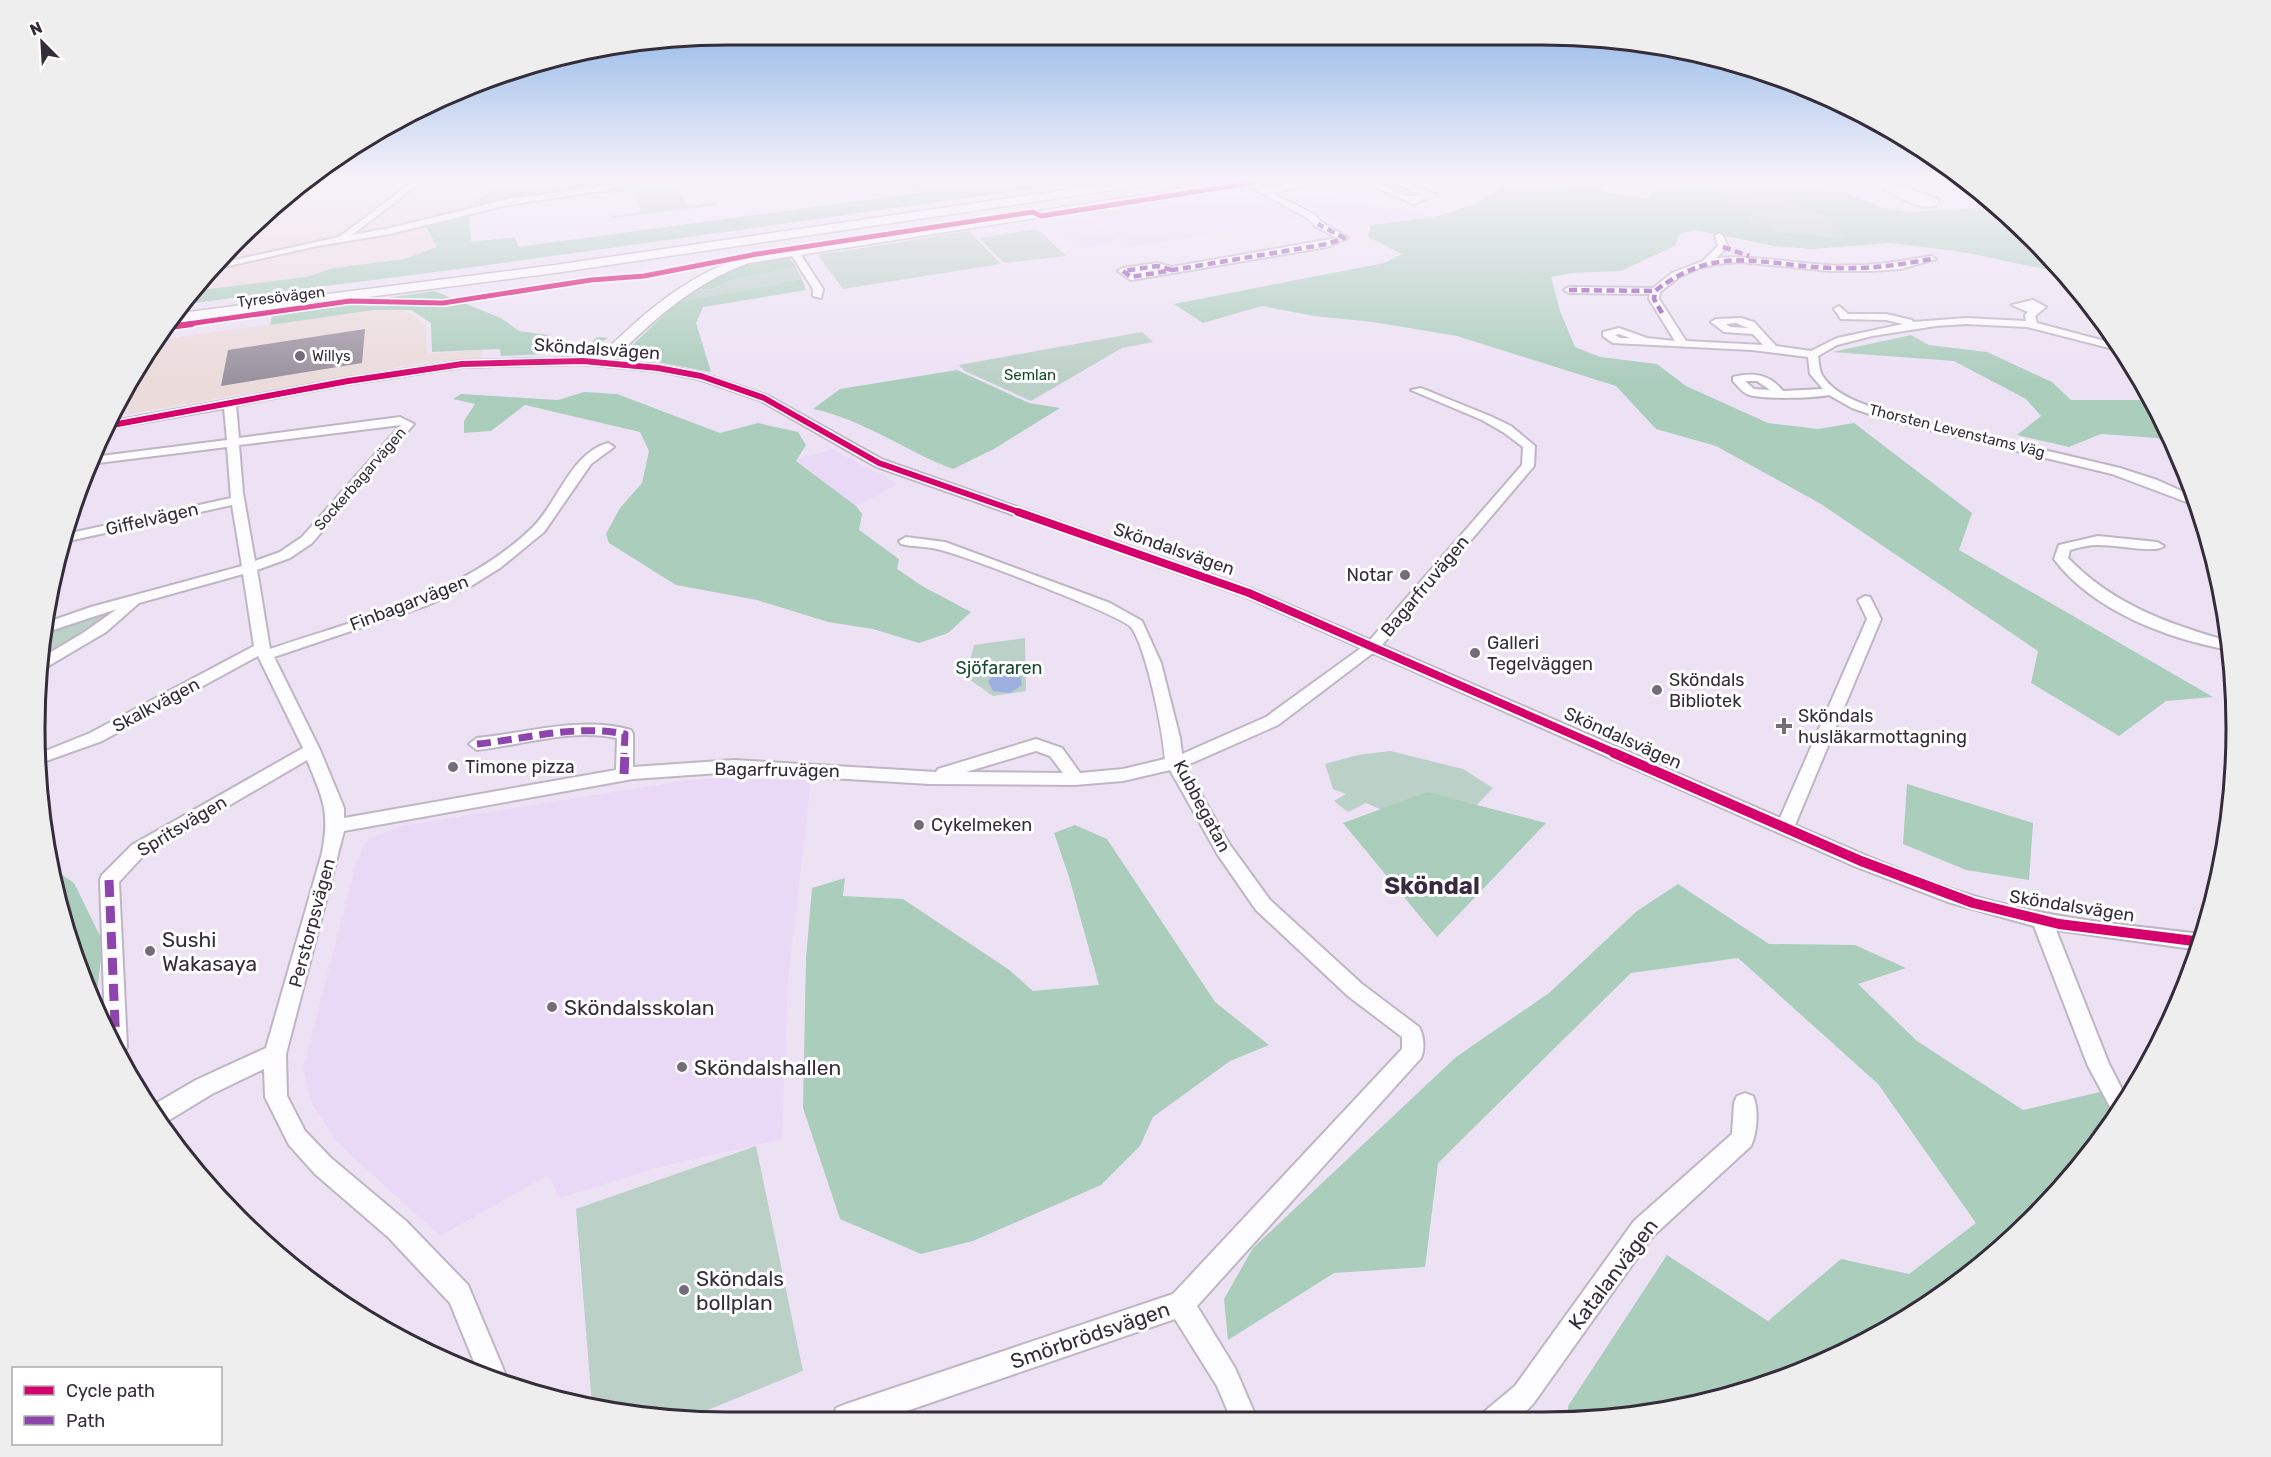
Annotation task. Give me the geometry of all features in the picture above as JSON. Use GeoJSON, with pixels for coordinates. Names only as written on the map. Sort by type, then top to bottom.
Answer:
{"type":"FeatureCollection","features":[{"type":"Feature","properties":{"kind":"main road","name":"Tyresövägen"},"geometry":{"type":"LineString","coordinates":[[189,308],[661,246]]}},
{"type":"Feature","properties":{"kind":"main road","name":"Tyresövägen"},"geometry":{"type":"LineString","coordinates":[[182,317],[566,268],[713,246]]}},
{"type":"Feature","properties":{"kind":"street"},"geometry":{"type":"LineString","coordinates":[[227,265],[306,246]]}},
{"type":"Feature","properties":{"kind":"street"},"geometry":{"type":"LineString","coordinates":[[602,362],[674,295],[702,276],[747,260],[827,246]]}},
{"type":"Feature","properties":{"kind":"street"},"geometry":{"type":"LineString","coordinates":[[1172,270],[1301,246]]}},
{"type":"Feature","properties":{"kind":"street"},"geometry":{"type":"LineString","coordinates":[[1708,261],[1724,247],[1756,259]]}},
{"type":"Feature","properties":{"kind":"street"},"geometry":{"type":"LineString","coordinates":[[794,251],[818,289],[818,296]]}},
{"type":"Feature","properties":{"kind":"street"},"geometry":{"type":"LineString","coordinates":[[1569,290],[1654,291],[1684,270],[1708,261],[1756,259],[1811,267],[1873,268],[1931,259]]}},
{"type":"Feature","properties":{"kind":"street"},"geometry":{"type":"LineString","coordinates":[[1654,291],[1654,299],[1682,344]]}},
{"type":"Feature","properties":{"kind":"street"},"geometry":{"type":"LineString","coordinates":[[1839,309],[1845,316],[1886,317],[1915,324]]}},
{"type":"Feature","properties":{"kind":"street"},"geometry":{"type":"LineString","coordinates":[[2032,324],[2030,315],[2035,311]]}},
{"type":"Feature","properties":{"kind":"street"},"geometry":{"type":"LineString","coordinates":[[1647,342],[1771,347],[1813,355],[1828,345],[1915,324],[1974,319],[2032,324],[2108,345]]}},
{"type":"Feature","properties":{"kind":"street"},"geometry":{"type":"LineString","coordinates":[[1755,331],[1771,347]]}},
{"type":"Feature","properties":{"kind":"street","name":"Thorsten Levenstams Väg"},"geometry":{"type":"LineString","coordinates":[[1813,355],[1812,370],[1817,379],[1830,391],[1873,412],[2116,471],[2153,483],[2186,498]]}},
{"type":"Feature","properties":{"kind":"street","name":"Sköndalsvägen"},"geometry":{"type":"LineString","coordinates":[[116,424],[421,368],[524,361],[602,362],[658,368],[711,379],[740,388],[784,408],[879,463],[1249,592],[1785,828],[1931,889],[1981,906],[2042,921],[2192,941]]}},
{"type":"Feature","properties":{"kind":"street","name":"Bagarfruvägen"},"geometry":{"type":"LineString","coordinates":[[336,826],[624,774],[734,766],[929,778],[1075,779],[1123,775],[1174,762],[1272,721],[1305,699],[1373,646],[1528,466],[1529,446],[1507,429],[1417,390]]}},
{"type":"Feature","properties":{"kind":"street"},"geometry":{"type":"LineString","coordinates":[[1780,394],[1818,394],[1830,391]]}},
{"type":"Feature","properties":{"kind":"street","name":"Perstorpsvägen"},"geometry":{"type":"LineString","coordinates":[[230,404],[231,442],[264,651],[312,750],[335,808],[336,826],[275,1054],[276,1097],[297,1138],[323,1166],[397,1229],[459,1294],[491,1369]]}},
{"type":"Feature","properties":{"kind":"street","name":"Sockerbagarvägen"},"geometry":{"type":"LineString","coordinates":[[231,442],[400,421],[408,424],[307,540],[285,555],[250,568]]}},
{"type":"Feature","properties":{"kind":"street"},"geometry":{"type":"LineString","coordinates":[[100,460],[231,442]]}},
{"type":"Feature","properties":{"kind":"street","name":"Finbagarvägen"},"geometry":{"type":"LineString","coordinates":[[264,651],[423,602],[485,571],[539,530],[587,461],[608,447]]}},
{"type":"Feature","properties":{"kind":"street","name":"Giffelvägen"},"geometry":{"type":"LineString","coordinates":[[73,536],[239,500]]}},
{"type":"Feature","properties":{"kind":"street","name":"Kubbegatan"},"geometry":{"type":"LineString","coordinates":[[906,541],[940,545],[1105,606],[1137,624],[1153,663],[1172,738],[1174,762],[1224,850],[1263,905],[1355,990],[1412,1033],[1413,1052]]}},
{"type":"Feature","properties":{"kind":"street"},"geometry":{"type":"LineString","coordinates":[[2157,546],[2110,541],[2075,543],[2064,548],[2061,559],[2077,578],[2099,596],[2129,612],[2164,627],[2221,644]]}},
{"type":"Feature","properties":{"kind":"street"},"geometry":{"type":"LineString","coordinates":[[53,626],[96,610],[250,568]]}},
{"type":"Feature","properties":{"kind":"street"},"geometry":{"type":"LineString","coordinates":[[1785,828],[1874,619],[1865,600]]}},
{"type":"Feature","properties":{"kind":"street"},"geometry":{"type":"LineString","coordinates":[[49,660],[87,638],[134,601]]}},
{"type":"Feature","properties":{"kind":"street","name":"Skalkvägen"},"geometry":{"type":"LineString","coordinates":[[46,755],[96,737],[264,651]]}},
{"type":"Feature","properties":{"kind":"street"},"geometry":{"type":"LineString","coordinates":[[477,744],[616,730],[625,734],[624,774]]}},
{"type":"Feature","properties":{"kind":"street","name":"Bagarfruvägen"},"geometry":{"type":"LineString","coordinates":[[929,778],[1036,745],[1050,746],[1063,758],[1075,779]]}},
{"type":"Feature","properties":{"kind":"street","name":"Spritsvägen"},"geometry":{"type":"LineString","coordinates":[[115,1032],[109,880],[138,850],[312,750]]}},
{"type":"Feature","properties":{"kind":"street"},"geometry":{"type":"LineString","coordinates":[[2042,921],[2099,1066],[2116,1100]]}},
{"type":"Feature","properties":{"kind":"street","name":"Smörbrödsvägen"},"geometry":{"type":"LineString","coordinates":[[864,1412],[1181,1304],[1413,1052]]}},
{"type":"Feature","properties":{"kind":"street"},"geometry":{"type":"LineString","coordinates":[[163,1112],[204,1088],[275,1054]]}},
{"type":"Feature","properties":{"kind":"street","name":"Katalanvägen"},"geometry":{"type":"LineString","coordinates":[[1505,1412],[1524,1395],[1643,1228],[1743,1139],[1745,1103]]}},
{"type":"Feature","properties":{"kind":"street"},"geometry":{"type":"LineString","coordinates":[[1181,1304],[1226,1377],[1241,1412]]}},
{"type":"Feature","properties":{"kind":"shaded area"},"geometry":{"type":"Polygon","coordinates":[[[244,246],[437,247],[405,260],[333,268],[306,277],[205,289],[244,246]]]}},
{"type":"Feature","properties":{"kind":"shaded area"},"geometry":{"type":"Polygon","coordinates":[[[373,311],[405,311],[426,325],[427,354],[483,350],[481,358],[427,362],[121,415],[167,338],[373,311]]]}},
{"type":"Feature","properties":{"kind":"shaded area"},"geometry":{"type":"Polygon","coordinates":[[[832,449],[898,484],[856,506],[796,460],[832,449]]]}},
{"type":"Feature","properties":{"kind":"shaded area","name":"Sköndalsskolan"},"geometry":{"type":"Polygon","coordinates":[[[717,778],[811,780],[788,981],[782,1139],[655,1168],[560,1198],[549,1175],[440,1236],[337,1142],[312,1104],[303,1070],[355,866],[362,848],[369,839],[402,826],[683,781],[717,778]]]}},
{"type":"Feature","properties":{"kind":"green space"},"geometry":{"type":"Polygon","coordinates":[[[436,246],[624,246],[194,303],[205,289],[306,277],[333,268],[405,259],[436,246]]]}},
{"type":"Feature","properties":{"kind":"green space"},"geometry":{"type":"Polygon","coordinates":[[[875,246],[984,246],[1001,264],[843,289],[818,255],[875,246]]]}},
{"type":"Feature","properties":{"kind":"green space"},"geometry":{"type":"Polygon","coordinates":[[[987,246],[1055,246],[1066,256],[1004,263],[987,246]]]}},
{"type":"Feature","properties":{"kind":"green space"},"geometry":{"type":"Polygon","coordinates":[[[1386,246],[1675,246],[1621,271],[1571,273],[1551,277],[1560,311],[1575,347],[1600,357],[1657,364],[1686,386],[1768,423],[1818,429],[1854,423],[1972,513],[1959,550],[2213,697],[2166,701],[2119,736],[2031,683],[2038,651],[1821,504],[1716,446],[1656,429],[1616,386],[1457,336],[1373,322],[1314,316],[1262,306],[1203,323],[1174,304],[1384,263],[1402,254],[1386,246]]]}},
{"type":"Feature","properties":{"kind":"green space"},"geometry":{"type":"Polygon","coordinates":[[[1774,246],[1851,246],[1811,249],[1774,246]]]}},
{"type":"Feature","properties":{"kind":"green space"},"geometry":{"type":"Polygon","coordinates":[[[1915,246],[2027,246],[2049,270],[1963,252],[1915,246]]]}},
{"type":"Feature","properties":{"kind":"green space"},"geometry":{"type":"Polygon","coordinates":[[[788,256],[796,267],[733,280],[712,289],[692,290],[730,269],[788,256]]]}},
{"type":"Feature","properties":{"kind":"green space"},"geometry":{"type":"Polygon","coordinates":[[[796,267],[802,279],[678,302],[692,290],[712,289],[733,280],[796,267]]]}},
{"type":"Feature","properties":{"kind":"green space"},"geometry":{"type":"Polygon","coordinates":[[[802,279],[806,290],[703,307],[696,323],[711,372],[625,356],[626,351],[678,302],[802,279]]]}},
{"type":"Feature","properties":{"kind":"green space"},"geometry":{"type":"Polygon","coordinates":[[[434,291],[501,318],[519,331],[549,335],[542,348],[587,346],[597,337],[608,338],[585,352],[501,356],[500,349],[432,352],[431,323],[411,310],[374,310],[270,325],[272,315],[434,291]]]}},
{"type":"Feature","properties":{"kind":"green space","name":"Semlan"},"geometry":{"type":"Polygon","coordinates":[[[1142,332],[1153,342],[1122,348],[1031,401],[965,371],[959,365],[1142,332]]]}},
{"type":"Feature","properties":{"kind":"green space"},"geometry":{"type":"Polygon","coordinates":[[[1911,335],[1929,345],[1987,352],[2052,382],[2071,400],[2141,400],[2163,441],[2157,438],[2101,434],[2069,447],[2017,435],[2041,416],[2026,399],[1954,361],[1832,352],[1911,335]]]}},
{"type":"Feature","properties":{"kind":"green space"},"geometry":{"type":"Polygon","coordinates":[[[957,370],[1029,403],[1060,408],[994,449],[953,469],[849,420],[813,409],[840,389],[957,370]]]}},
{"type":"Feature","properties":{"kind":"green space"},"geometry":{"type":"Polygon","coordinates":[[[584,392],[617,394],[720,433],[758,423],[798,432],[806,445],[796,461],[856,506],[862,514],[859,530],[899,559],[897,569],[922,586],[971,612],[948,633],[919,643],[873,629],[828,622],[757,600],[676,585],[609,543],[606,534],[620,508],[642,483],[649,451],[640,432],[525,405],[491,431],[464,433],[464,421],[475,404],[453,399],[461,394],[558,400],[584,392]]]}},
{"type":"Feature","properties":{"kind":"green space"},"geometry":{"type":"Polygon","coordinates":[[[115,609],[117,611],[49,654],[52,630],[73,620],[115,609]]]}},
{"type":"Feature","properties":{"kind":"green space","name":"Sjöfararen"},"geometry":{"type":"Polygon","coordinates":[[[1025,638],[1026,691],[993,696],[966,677],[974,645],[1025,638]]]}},
{"type":"Feature","properties":{"kind":"green space"},"geometry":{"type":"Polygon","coordinates":[[[1390,751],[1463,769],[1493,788],[1469,813],[1396,816],[1366,803],[1348,812],[1334,801],[1346,794],[1333,789],[1325,764],[1358,755],[1390,751]]]}},
{"type":"Feature","properties":{"kind":"green space"},"geometry":{"type":"Polygon","coordinates":[[[1907,784],[2033,823],[2029,880],[1966,870],[1903,844],[1907,784]]]}},
{"type":"Feature","properties":{"kind":"green space"},"geometry":{"type":"Polygon","coordinates":[[[1427,792],[1546,823],[1437,937],[1343,823],[1427,792]]]}},
{"type":"Feature","properties":{"kind":"green space"},"geometry":{"type":"Polygon","coordinates":[[[1075,825],[1107,839],[1215,1002],[1269,1045],[1230,1061],[1153,1117],[1140,1146],[1101,1185],[973,1241],[921,1254],[840,1219],[803,1108],[806,958],[812,888],[845,878],[843,896],[903,899],[1008,969],[1033,991],[1099,985],[1069,877],[1054,833],[1075,825]]]}},
{"type":"Feature","properties":{"kind":"green space"},"geometry":{"type":"Polygon","coordinates":[[[61,874],[74,883],[103,942],[97,990],[81,948],[61,874]]]}},
{"type":"Feature","properties":{"kind":"green space"},"geometry":{"type":"Polygon","coordinates":[[[1678,884],[1769,944],[1855,945],[1906,968],[1858,984],[1917,1041],[2023,1110],[2124,1086],[2085,1145],[2026,1212],[1959,1271],[1884,1320],[1845,1342],[1804,1360],[1719,1389],[1632,1406],[1568,1411],[1568,1406],[1667,1255],[1768,1321],[1841,1259],[1909,1274],[1976,1223],[1878,1084],[1738,958],[1631,973],[1438,1163],[1425,1267],[1334,1273],[1228,1340],[1224,1299],[1253,1248],[1456,1057],[1549,993],[1637,911],[1678,884]]]}},
{"type":"Feature","properties":{"kind":"green space","name":"Sköndals bollplan"},"geometry":{"type":"Polygon","coordinates":[[[756,1146],[803,1371],[704,1411],[639,1406],[592,1398],[576,1209],[756,1146]]]}},
{"type":"Feature","properties":{"kind":"water"},"geometry":{"type":"Polygon","coordinates":[[[1005,671],[1020,675],[1022,685],[1010,693],[993,691],[988,681],[994,674],[1005,671]]]}},
{"type":"Feature","properties":{"kind":"building","name":"Willys"},"geometry":{"type":"Polygon","coordinates":[[[365,329],[362,363],[221,386],[228,350],[365,329]]]}},
{"type":"Feature","properties":{"kind":"marked path"},"geometry":{"type":"LineString","coordinates":[[1172,270],[1157,266],[1123,271],[1131,277],[1315,246]]}},
{"type":"Feature","properties":{"kind":"marked path"},"geometry":{"type":"LineString","coordinates":[[1723,247],[1749,256]]}},
{"type":"Feature","properties":{"kind":"marked path"},"geometry":{"type":"LineString","coordinates":[[1662,313],[1654,299],[1655,291],[1676,275],[1696,266],[1717,261],[1761,261],[1830,268],[1871,269],[1895,267],[1931,259]]}},
{"type":"Feature","properties":{"kind":"marked path"},"geometry":{"type":"LineString","coordinates":[[1569,290],[1655,291]]}},
{"type":"Feature","properties":{"kind":"marked path"},"geometry":{"type":"LineString","coordinates":[[477,744],[573,731],[593,730],[625,734],[624,774]]}},
{"type":"Feature","properties":{"kind":"marked path"},"geometry":{"type":"LineString","coordinates":[[109,880],[115,1032]]}},
{"type":"Feature","properties":{"kind":"cycle path"},"geometry":{"type":"LineString","coordinates":[[176,326],[350,301],[443,303],[591,280],[644,276],[810,246]]}},
{"type":"Feature","properties":{"kind":"cycle path"},"geometry":{"type":"LineString","coordinates":[[116,424],[348,381],[462,364],[583,361],[658,368],[701,376],[764,398],[879,463],[1249,593],[1861,861],[1935,890],[1993,909],[2059,924],[2192,941]]}},
{"type":"Feature","properties":{"kind":"place","name":"Willys"},"geometry":{"type":"Point","coordinates":[300,356]}},
{"type":"Feature","properties":{"kind":"place","name":"Notar"},"geometry":{"type":"Point","coordinates":[1405,575]}},
{"type":"Feature","properties":{"kind":"place","name":"Galleri Tegelväggen"},"geometry":{"type":"Point","coordinates":[1475,653]}},
{"type":"Feature","properties":{"kind":"place","name":"Sköndals Bibliotek"},"geometry":{"type":"Point","coordinates":[1657,690]}},
{"type":"Feature","properties":{"kind":"place","name":"Sköndals husläkarmottagning"},"geometry":{"type":"Point","coordinates":[1784,726]}},
{"type":"Feature","properties":{"kind":"place","name":"Timone pizza"},"geometry":{"type":"Point","coordinates":[453,767]}},
{"type":"Feature","properties":{"kind":"place","name":"Cykelmeken"},"geometry":{"type":"Point","coordinates":[919,825]}},
{"type":"Feature","properties":{"kind":"place","name":"Sushi Wakasaya"},"geometry":{"type":"Point","coordinates":[150,951]}},
{"type":"Feature","properties":{"kind":"place","name":"Sköndalsskolan"},"geometry":{"type":"Point","coordinates":[552,1007]}},
{"type":"Feature","properties":{"kind":"place","name":"Sköndalshallen"},"geometry":{"type":"Point","coordinates":[682,1067]}},
{"type":"Feature","properties":{"kind":"place","name":"Sköndals bollplan"},"geometry":{"type":"Point","coordinates":[684,1290]}},
{"type":"Feature","properties":{"kind":"district","name":"Sköndal"},"geometry":{"type":"Point","coordinates":[1432,886]}}]}
